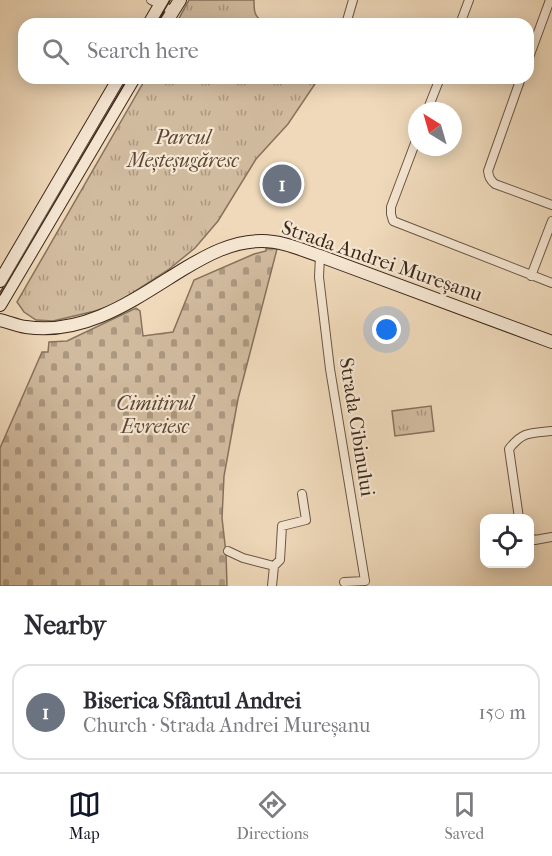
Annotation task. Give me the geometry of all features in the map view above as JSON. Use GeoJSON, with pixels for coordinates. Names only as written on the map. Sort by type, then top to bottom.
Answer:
{"type":"FeatureCollection","features":[{"type":"Feature","properties":{"kind":"street"},"geometry":{"type":"LineString","coordinates":[[348,18],[353,0]]}},
{"type":"Feature","properties":{"kind":"street"},"geometry":{"type":"LineString","coordinates":[[462,18],[469,0]]}},
{"type":"Feature","properties":{"kind":"street"},"geometry":{"type":"LineString","coordinates":[[534,44],[550,0]]}},
{"type":"Feature","properties":{"kind":"street"},"geometry":{"type":"LineString","coordinates":[[158,2],[176,6]]}},
{"type":"Feature","properties":{"kind":"street"},"geometry":{"type":"LineString","coordinates":[[147,18],[158,2]]}},
{"type":"Feature","properties":{"kind":"street"},"geometry":{"type":"LineString","coordinates":[[152,18],[158,2]]}},
{"type":"Feature","properties":{"kind":"street"},"geometry":{"type":"LineString","coordinates":[[0,281],[115,84]]}},
{"type":"Feature","properties":{"kind":"street"},"geometry":{"type":"LineString","coordinates":[[0,305],[130,84]]}},
{"type":"Feature","properties":{"kind":"street"},"geometry":{"type":"LineString","coordinates":[[431,102],[438,84]]}},
{"type":"Feature","properties":{"kind":"street"},"geometry":{"type":"LineString","coordinates":[[520,84],[488,171],[489,176],[495,184],[552,205]]}},
{"type":"Feature","properties":{"kind":"street"},"geometry":{"type":"LineString","coordinates":[[410,156],[391,207],[393,221],[552,284]]}},
{"type":"Feature","properties":{"kind":"street"},"geometry":{"type":"LineString","coordinates":[[531,276],[552,221]]}},
{"type":"Feature","properties":{"kind":"street","name":"Strada Andrei Mureșanu"},"geometry":{"type":"LineString","coordinates":[[0,320],[24,327],[57,328],[96,319],[125,306],[220,249],[242,243],[270,242],[320,256],[552,342]]}},
{"type":"Feature","properties":{"kind":"street","name":"Strada Cibinului"},"geometry":{"type":"LineString","coordinates":[[320,256],[319,277],[330,369],[365,581],[344,582]]}},
{"type":"Feature","properties":{"kind":"street"},"geometry":{"type":"LineString","coordinates":[[518,514],[509,448],[518,438],[526,434],[552,430]]}},
{"type":"Feature","properties":{"kind":"street"},"geometry":{"type":"LineString","coordinates":[[272,586],[274,566],[280,560],[282,526],[306,520],[302,494]]}},
{"type":"Feature","properties":{"kind":"street"},"geometry":{"type":"LineString","coordinates":[[534,540],[552,537]]}},
{"type":"Feature","properties":{"kind":"street"},"geometry":{"type":"LineString","coordinates":[[228,551],[243,558],[274,566]]}},
{"type":"Feature","properties":{"kind":"green space"},"geometry":{"type":"Polygon","coordinates":[[[189,0],[254,0],[255,13],[258,18],[179,18],[189,0]]]}},
{"type":"Feature","properties":{"kind":"green space","name":"Parcul Meșteșugăresc"},"geometry":{"type":"Polygon","coordinates":[[[143,84],[315,84],[288,124],[256,159],[218,221],[195,248],[168,270],[114,305],[53,321],[36,320],[24,312],[17,302],[143,84]]]}},
{"type":"Feature","properties":{"kind":"green space","name":"Cimitirul Evreiesc"},"geometry":{"type":"Polygon","coordinates":[[[266,248],[277,249],[238,399],[224,476],[222,518],[227,586],[0,586],[0,448],[42,352],[48,352],[49,342],[67,341],[136,308],[140,311],[143,336],[173,332],[194,280],[266,251],[266,248]]]}},
{"type":"Feature","properties":{"kind":"green space"},"geometry":{"type":"Polygon","coordinates":[[[431,406],[434,431],[395,436],[392,411],[431,406]]]}},
{"type":"Feature","properties":{"kind":"tram line"},"geometry":{"type":"LineString","coordinates":[[160,18],[170,0]]}},
{"type":"Feature","properties":{"kind":"tram line"},"geometry":{"type":"LineString","coordinates":[[0,295],[124,84]]}},
{"type":"Feature","properties":{"kind":"place","name":"Biserica Sfântul Andrei"},"geometry":{"type":"Point","coordinates":[282,184]}}]}
